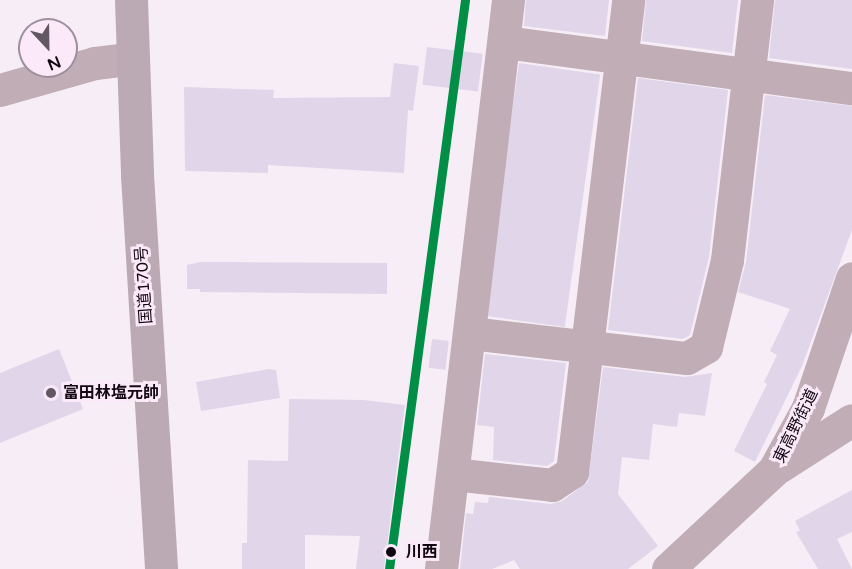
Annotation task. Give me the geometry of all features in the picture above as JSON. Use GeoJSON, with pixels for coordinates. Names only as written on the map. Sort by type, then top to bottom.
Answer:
{"type":"FeatureCollection","features":[{"type":"Feature","properties":{"kind":"highway","name":"国道170号"},"geometry":{"type":"LineString","coordinates":[[131,0],[161,569]]}},
{"type":"Feature","properties":{"kind":"street"},"geometry":{"type":"LineString","coordinates":[[441,569],[505,42],[508,0]]}},
{"type":"Feature","properties":{"kind":"street"},"geometry":{"type":"LineString","coordinates":[[453,474],[552,485],[572,472],[628,0]]}},
{"type":"Feature","properties":{"kind":"street"},"geometry":{"type":"LineString","coordinates":[[470,333],[687,358],[706,347],[727,260],[757,0]]}},
{"type":"Feature","properties":{"kind":"street"},"geometry":{"type":"LineString","coordinates":[[505,42],[852,88]]}},
{"type":"Feature","properties":{"kind":"street"},"geometry":{"type":"LineString","coordinates":[[0,90],[95,63],[133,58]]}},
{"type":"Feature","properties":{"kind":"street","name":"東高野街道"},"geometry":{"type":"LineString","coordinates":[[668,569],[774,470],[808,408],[852,278]]}},
{"type":"Feature","properties":{"kind":"street"},"geometry":{"type":"LineString","coordinates":[[774,470],[852,420]]}},
{"type":"Feature","properties":{"kind":"building"},"geometry":{"type":"Polygon","coordinates":[[[526,0],[609,0],[605,36],[524,26],[526,0]]]}},
{"type":"Feature","properties":{"kind":"building"},"geometry":{"type":"Polygon","coordinates":[[[646,0],[738,0],[732,53],[642,41],[646,0]]]}},
{"type":"Feature","properties":{"kind":"building"},"geometry":{"type":"Polygon","coordinates":[[[775,0],[852,0],[852,69],[769,58],[775,0]]]}},
{"type":"Feature","properties":{"kind":"building"},"geometry":{"type":"Polygon","coordinates":[[[427,47],[483,54],[478,92],[422,85],[427,47]]]}},
{"type":"Feature","properties":{"kind":"building"},"geometry":{"type":"Polygon","coordinates":[[[394,63],[419,66],[413,111],[408,110],[404,173],[268,165],[268,173],[185,171],[184,87],[274,90],[273,98],[390,97],[394,63]]]}},
{"type":"Feature","properties":{"kind":"building"},"geometry":{"type":"Polygon","coordinates":[[[519,63],[600,74],[565,327],[484,316],[519,63]]]}},
{"type":"Feature","properties":{"kind":"building"},"geometry":{"type":"Polygon","coordinates":[[[638,78],[728,90],[709,257],[690,335],[683,339],[608,330],[638,78]]]}},
{"type":"Feature","properties":{"kind":"building"},"geometry":{"type":"Polygon","coordinates":[[[765,95],[852,106],[852,230],[802,366],[755,462],[734,451],[767,384],[764,382],[777,355],[770,351],[790,309],[738,292],[746,262],[765,95]]]}},
{"type":"Feature","properties":{"kind":"building"},"geometry":{"type":"Polygon","coordinates":[[[200,262],[387,263],[387,294],[200,292],[200,289],[187,289],[187,265],[200,262]]]}},
{"type":"Feature","properties":{"kind":"building"},"geometry":{"type":"Polygon","coordinates":[[[432,339],[449,341],[445,370],[428,368],[432,339]]]}},
{"type":"Feature","properties":{"kind":"building"},"geometry":{"type":"Polygon","coordinates":[[[59,349],[83,409],[0,443],[0,373],[59,349]]]}},
{"type":"Feature","properties":{"kind":"building"},"geometry":{"type":"Polygon","coordinates":[[[485,354],[566,363],[554,461],[547,466],[493,460],[494,427],[477,425],[485,354]]]}},
{"type":"Feature","properties":{"kind":"building"},"geometry":{"type":"Polygon","coordinates":[[[603,367],[685,377],[712,373],[705,416],[679,413],[677,427],[653,424],[649,460],[622,457],[618,494],[658,546],[628,569],[520,569],[514,560],[492,569],[460,569],[466,513],[473,514],[475,502],[488,503],[489,497],[551,504],[562,501],[588,482],[603,367]]]}},
{"type":"Feature","properties":{"kind":"building"},"geometry":{"type":"Polygon","coordinates":[[[269,369],[276,370],[280,398],[201,411],[196,382],[269,369]]]}},
{"type":"Feature","properties":{"kind":"building"},"geometry":{"type":"Polygon","coordinates":[[[289,399],[364,400],[405,405],[384,569],[356,569],[360,536],[305,535],[305,569],[242,569],[242,543],[247,543],[248,460],[288,461],[289,399]]]}},
{"type":"Feature","properties":{"kind":"building"},"geometry":{"type":"Polygon","coordinates":[[[852,490],[852,532],[837,539],[852,569],[818,569],[796,532],[800,531],[795,521],[852,490]]]}},
{"type":"Feature","properties":{"kind":"transit line"},"geometry":{"type":"LineString","coordinates":[[389,569],[465,0]]}},
{"type":"Feature","properties":{"kind":"place","name":"富田林塩元帥"},"geometry":{"type":"Point","coordinates":[51,393]}},
{"type":"Feature","properties":{"kind":"place","name":"川西"},"geometry":{"type":"Point","coordinates":[391,552]}}]}
